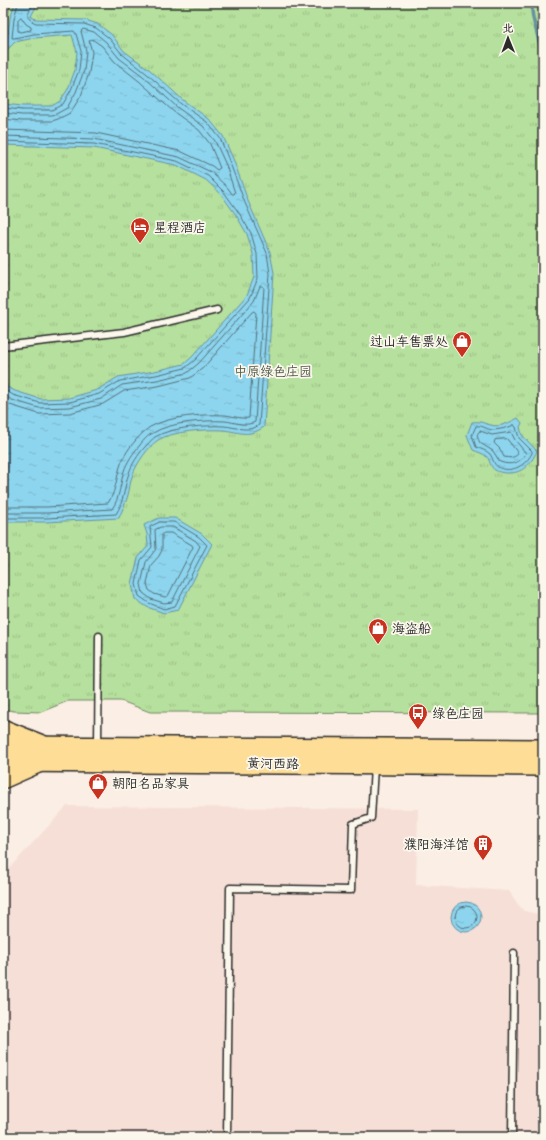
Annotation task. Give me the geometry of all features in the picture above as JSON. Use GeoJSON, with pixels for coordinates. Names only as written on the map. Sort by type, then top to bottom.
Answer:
{"type":"FeatureCollection","features":[{"type":"Feature","properties":{"kind":"highway"},"geometry":{"type":"LineString","coordinates":[[3,730],[41,754],[3,778]]}},
{"type":"Feature","properties":{"kind":"main road","name":"黄河西路"},"geometry":{"type":"LineString","coordinates":[[3,746],[41,754],[374,765],[543,766]]}},
{"type":"Feature","properties":{"kind":"main road","name":"黄河西路"},"geometry":{"type":"LineString","coordinates":[[3,762],[41,754],[98,747],[543,749]]}},
{"type":"Feature","properties":{"kind":"lane"},"geometry":{"type":"LineString","coordinates":[[3,346],[124,332],[217,310]]}},
{"type":"Feature","properties":{"kind":"lane"},"geometry":{"type":"LineString","coordinates":[[98,747],[99,636]]}},
{"type":"Feature","properties":{"kind":"lane"},"geometry":{"type":"LineString","coordinates":[[227,1137],[230,888],[351,890],[353,824],[371,818],[374,765]]}},
{"type":"Feature","properties":{"kind":"lane"},"geometry":{"type":"LineString","coordinates":[[512,1137],[514,953]]}},
{"type":"Feature","properties":{"kind":"shaded area"},"geometry":{"type":"Polygon","coordinates":[[[67,806],[418,809],[416,885],[509,891],[524,911],[543,915],[543,1137],[3,1137],[3,875],[67,806]]]}},
{"type":"Feature","properties":{"kind":"green space","name":"中原绿色庄园"},"geometry":{"type":"Polygon","coordinates":[[[10,3],[543,3],[543,713],[150,712],[121,701],[68,701],[41,712],[3,709],[3,41],[10,3]]]}},
{"type":"Feature","properties":{"kind":"water"},"geometry":{"type":"Polygon","coordinates":[[[15,3],[40,3],[31,16],[35,19],[85,20],[98,24],[112,35],[124,51],[149,69],[184,101],[209,119],[223,136],[234,161],[248,201],[270,252],[274,273],[264,427],[249,433],[223,430],[190,431],[172,434],[158,440],[140,460],[135,470],[131,479],[127,498],[119,518],[47,522],[3,522],[3,385],[15,391],[41,399],[69,398],[97,390],[118,377],[155,371],[184,364],[247,295],[254,277],[253,254],[247,234],[221,194],[206,180],[176,165],[94,148],[3,145],[3,104],[52,106],[60,101],[68,89],[75,70],[77,52],[72,35],[34,38],[15,42],[6,51],[10,18],[15,3]]]}},
{"type":"Feature","properties":{"kind":"water"},"geometry":{"type":"Polygon","coordinates":[[[518,418],[522,423],[520,427],[522,435],[537,451],[529,464],[522,470],[512,473],[504,473],[495,470],[487,457],[473,450],[467,435],[472,422],[480,422],[498,426],[518,418]]]}},
{"type":"Feature","properties":{"kind":"water"},"geometry":{"type":"Polygon","coordinates":[[[159,518],[175,518],[202,534],[212,544],[178,610],[164,613],[147,607],[135,599],[132,584],[138,558],[148,546],[147,534],[144,525],[159,518]]]}},
{"type":"Feature","properties":{"kind":"water"},"geometry":{"type":"Polygon","coordinates":[[[466,902],[472,903],[480,911],[480,923],[472,931],[466,932],[460,931],[452,923],[451,917],[452,911],[460,903],[466,902]]]}},
{"type":"Feature","properties":{"kind":"waterway"},"geometry":{"type":"LineString","coordinates":[[531,3],[533,18],[541,49]]}},
{"type":"Feature","properties":{"kind":"place","name":"星程酒店"},"geometry":{"type":"Point","coordinates":[140,244]}},
{"type":"Feature","properties":{"kind":"place","name":"过山车售票处"},"geometry":{"type":"Point","coordinates":[462,358]}},
{"type":"Feature","properties":{"kind":"place","name":"海盗船"},"geometry":{"type":"Point","coordinates":[378,645]}},
{"type":"Feature","properties":{"kind":"place","name":"绿色庄园"},"geometry":{"type":"Point","coordinates":[418,730]}},
{"type":"Feature","properties":{"kind":"place","name":"朝阳名品家具"},"geometry":{"type":"Point","coordinates":[98,800]}},
{"type":"Feature","properties":{"kind":"place","name":"濮阳海洋馆"},"geometry":{"type":"Point","coordinates":[483,861]}}]}
